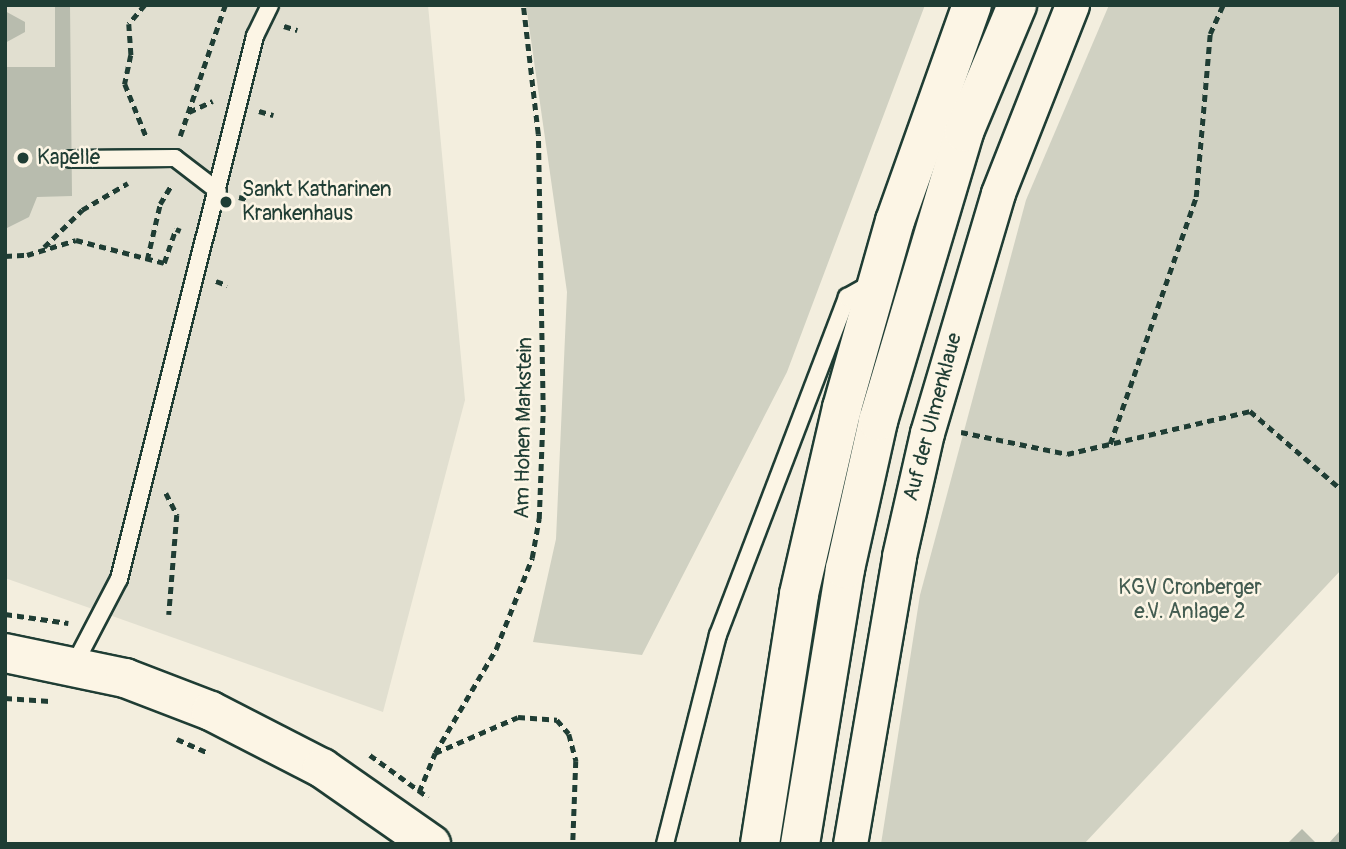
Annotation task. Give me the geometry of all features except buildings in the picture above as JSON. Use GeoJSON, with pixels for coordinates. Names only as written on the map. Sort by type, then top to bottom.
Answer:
{"type":"FeatureCollection","features":[{"type":"Feature","properties":{"kind":"main road"},"geometry":{"type":"LineString","coordinates":[[760,844],[799,594],[842,408],[930,116],[972,5]]}},
{"type":"Feature","properties":{"kind":"main road"},"geometry":{"type":"LineString","coordinates":[[800,844],[845,569],[878,421],[964,132],[1017,5]]}},
{"type":"Feature","properties":{"kind":"main road"},"geometry":{"type":"LineString","coordinates":[[5,653],[74,665],[162,690],[233,721],[322,768],[417,832]]}},
{"type":"Feature","properties":{"kind":"street","name":"Auf der Ulmenklaue"},"geometry":{"type":"LineString","coordinates":[[850,844],[899,556],[929,425],[998,193],[1072,5]]}},
{"type":"Feature","properties":{"kind":"lane"},"geometry":{"type":"LineString","coordinates":[[74,665],[119,579],[255,36],[270,5]]}},
{"type":"Feature","properties":{"kind":"lane"},"geometry":{"type":"LineString","coordinates":[[71,159],[175,158],[218,191]]}},
{"type":"Feature","properties":{"kind":"lane"},"geometry":{"type":"LineString","coordinates":[[665,844],[718,635],[736,587],[818,383],[847,297],[879,279]]}},
{"type":"Feature","properties":{"kind":"path"},"geometry":{"type":"LineString","coordinates":[[145,5],[129,24],[131,55],[125,84],[146,138],[175,158]]}},
{"type":"Feature","properties":{"kind":"path"},"geometry":{"type":"LineString","coordinates":[[147,260],[160,204],[171,189],[175,158],[225,5]]}},
{"type":"Feature","properties":{"kind":"path","name":"Am Hohen Markstein"},"geometry":{"type":"LineString","coordinates":[[417,832],[435,753],[496,649],[532,558],[539,519],[543,412],[538,134],[523,5]]}},
{"type":"Feature","properties":{"kind":"path"},"geometry":{"type":"LineString","coordinates":[[1110,444],[1196,197],[1210,34],[1223,5]]}},
{"type":"Feature","properties":{"kind":"path"},"geometry":{"type":"LineString","coordinates":[[43,248],[82,210],[113,196],[139,174],[175,158]]}},
{"type":"Feature","properties":{"kind":"path"},"geometry":{"type":"LineString","coordinates":[[5,256],[76,240],[164,263],[176,229],[191,234]]}},
{"type":"Feature","properties":{"kind":"path"},"geometry":{"type":"LineString","coordinates":[[929,425],[1067,454],[1250,411],[1341,489]]}},
{"type":"Feature","properties":{"kind":"path"},"geometry":{"type":"LineString","coordinates":[[169,615],[177,515]]}},
{"type":"Feature","properties":{"kind":"path"},"geometry":{"type":"LineString","coordinates":[[435,753],[518,717],[557,720],[569,734],[576,761],[573,844]]}},
{"type":"Feature","properties":{"kind":"path"},"geometry":{"type":"LineString","coordinates":[[170,736],[218,757]]}},
{"type":"Feature","properties":{"kind":"shaded area","name":"Sankt Katharinen Krankenhaus"},"geometry":{"type":"Polygon","coordinates":[[[5,5],[428,5],[465,400],[383,712],[5,578],[5,5]]]}},
{"type":"Feature","properties":{"kind":"green space"},"geometry":{"type":"Polygon","coordinates":[[[526,5],[925,5],[787,372],[642,655],[533,642],[556,539],[567,292],[526,5]]]}},
{"type":"Feature","properties":{"kind":"green space","name":"KGV Cronberger e.V. Anlage 2"},"geometry":{"type":"Polygon","coordinates":[[[1109,5],[1341,5],[1341,570],[1084,844],[881,844],[920,595],[1026,200],[1109,5]]]}},
{"type":"Feature","properties":{"kind":"place","name":"Kapelle"},"geometry":{"type":"Point","coordinates":[23,158]}},
{"type":"Feature","properties":{"kind":"place","name":"Sankt Katharinen Krankenhaus"},"geometry":{"type":"Point","coordinates":[226,202]}}]}
